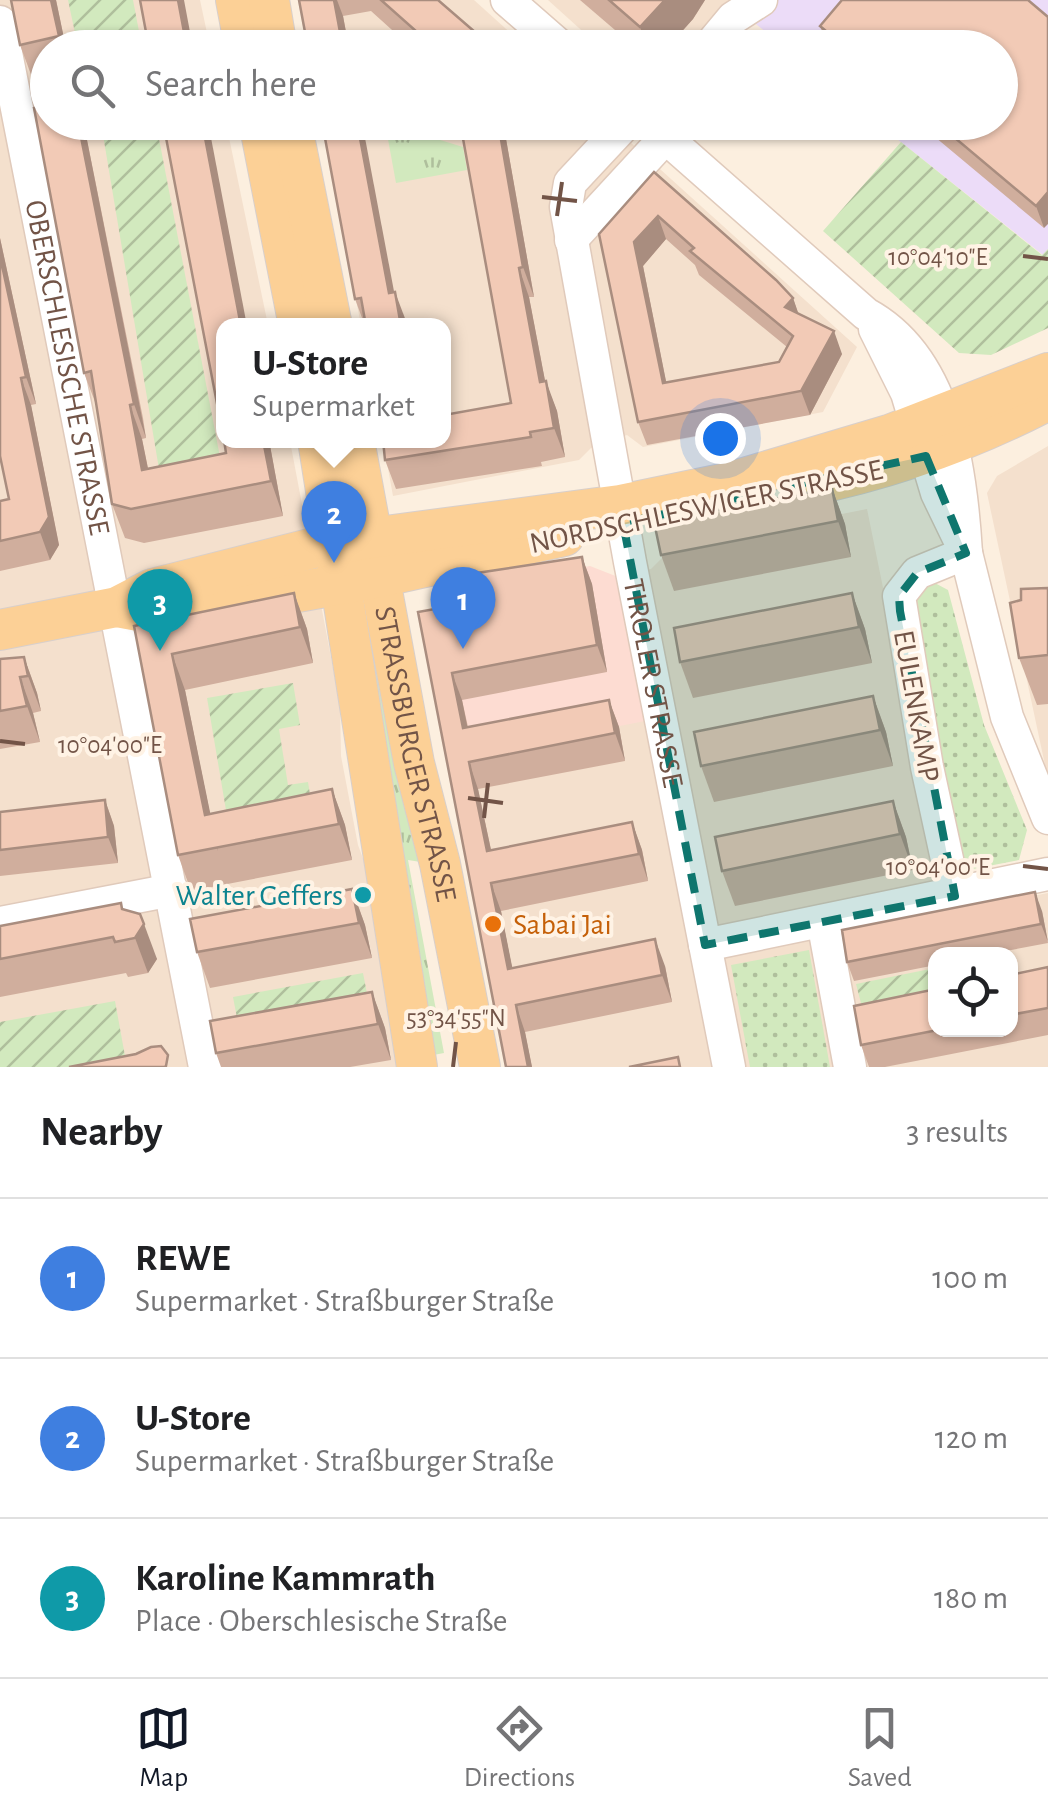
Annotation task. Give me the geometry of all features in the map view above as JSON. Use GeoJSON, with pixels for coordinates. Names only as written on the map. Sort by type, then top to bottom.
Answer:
{"type":"FeatureCollection","features":[{"type":"Feature","properties":{"kind":"main road"},"geometry":{"type":"LineString","coordinates":[[236,0],[242,30]]}},
{"type":"Feature","properties":{"kind":"main road"},"geometry":{"type":"LineString","coordinates":[[268,0],[274,30]]}},
{"type":"Feature","properties":{"kind":"main road"},"geometry":{"type":"LineString","coordinates":[[263,140],[297,318]]}},
{"type":"Feature","properties":{"kind":"main road"},"geometry":{"type":"LineString","coordinates":[[295,140],[330,318]]}},
{"type":"Feature","properties":{"kind":"main road","name":"NORDSCHLESWIGER STRASSE"},"geometry":{"type":"LineString","coordinates":[[0,630],[117,607],[152,589],[353,540],[621,514],[875,472],[1048,372]]}},
{"type":"Feature","properties":{"kind":"main road","name":"NORDSCHLESWIGER STRASSE"},"geometry":{"type":"LineString","coordinates":[[934,436],[1048,400]]}},
{"type":"Feature","properties":{"kind":"main road","name":"STRASSBURGER STRASSE"},"geometry":{"type":"LineString","coordinates":[[321,448],[353,540],[380,577],[414,763],[440,864],[480,1067]]}},
{"type":"Feature","properties":{"kind":"main road","name":"STRASSBURGER STRASSE"},"geometry":{"type":"LineString","coordinates":[[354,448],[353,540],[339,584],[392,890],[417,1067]]}},
{"type":"Feature","properties":{"kind":"main road","name":"NORDSCHLESWIGER STRASSE"},"geometry":{"type":"LineString","coordinates":[[117,607],[166,616],[380,577],[621,514]]}},
{"type":"Feature","properties":{"kind":"street"},"geometry":{"type":"LineString","coordinates":[[507,0],[541,30]]}},
{"type":"Feature","properties":{"kind":"street"},"geometry":{"type":"LineString","coordinates":[[723,30],[733,18],[761,0]]}},
{"type":"Feature","properties":{"kind":"street","name":"OBERSCHLESISCHE STRASSE"},"geometry":{"type":"LineString","coordinates":[[0,22],[10,116],[117,607],[205,1067]]}},
{"type":"Feature","properties":{"kind":"street","name":"TIROLER STRASSE"},"geometry":{"type":"LineString","coordinates":[[610,140],[570,182],[566,206],[570,240],[729,1067]]}},
{"type":"Feature","properties":{"kind":"street"},"geometry":{"type":"LineString","coordinates":[[570,240],[649,140]]}},
{"type":"Feature","properties":{"kind":"street"},"geometry":{"type":"LineString","coordinates":[[668,140],[866,314],[896,330],[923,365],[934,436],[963,504],[966,552],[1007,717],[1048,818]]}},
{"type":"Feature","properties":{"kind":"street","name":"EULENKAMP"},"geometry":{"type":"LineString","coordinates":[[954,896],[927,767],[900,596],[917,572],[966,552]]}},
{"type":"Feature","properties":{"kind":"street"},"geometry":{"type":"LineString","coordinates":[[705,945],[1048,874]]}},
{"type":"Feature","properties":{"kind":"street"},"geometry":{"type":"LineString","coordinates":[[0,924],[172,890]]}},
{"type":"Feature","properties":{"kind":"street"},"geometry":{"type":"LineString","coordinates":[[822,922],[850,1067]]}},
{"type":"Feature","properties":{"kind":"highlighted area"},"geometry":{"type":"Polygon","coordinates":[[[926,456],[966,553],[917,573],[899,596],[955,896],[705,945],[623,523],[926,456]]]}},
{"type":"Feature","properties":{"kind":"shaded area"},"geometry":{"type":"Polygon","coordinates":[[[0,0],[200,0],[206,30],[30,30],[30,140],[230,140],[267,318],[216,318],[216,448],[291,448],[340,705],[341,756],[358,845],[375,891],[404,1067],[0,1067],[0,0]]]}},
{"type":"Feature","properties":{"kind":"shaded area"},"geometry":{"type":"Polygon","coordinates":[[[298,0],[474,0],[507,30],[304,30],[298,0]]]}},
{"type":"Feature","properties":{"kind":"shaded area"},"geometry":{"type":"Polygon","coordinates":[[[548,0],[731,0],[704,30],[581,30],[548,0]]]}},
{"type":"Feature","properties":{"kind":"shaded area"},"geometry":{"type":"Polygon","coordinates":[[[774,0],[1048,0],[1048,249],[1043,255],[898,140],[1018,140],[1018,30],[763,30],[752,21],[774,0]]]}},
{"type":"Feature","properties":{"kind":"shaded area"},"geometry":{"type":"Polygon","coordinates":[[[324,140],[628,140],[857,347],[823,412],[643,447],[627,435],[591,448],[579,460],[393,496],[384,448],[451,448],[451,318],[360,318],[324,140]]]}},
{"type":"Feature","properties":{"kind":"shaded area"},"geometry":{"type":"Polygon","coordinates":[[[1048,446],[1048,779],[987,493],[997,476],[1048,446]]]}},
{"type":"Feature","properties":{"kind":"shaded area"},"geometry":{"type":"Polygon","coordinates":[[[867,509],[949,912],[1048,893],[1048,1067],[508,1067],[449,760],[618,577],[651,569],[672,548],[867,509]]]}},
{"type":"Feature","properties":{"kind":"shaded area"},"geometry":{"type":"Polygon","coordinates":[[[590,566],[618,577],[645,721],[449,760],[426,639],[498,583],[590,566]]]}},
{"type":"Feature","properties":{"kind":"green space"},"geometry":{"type":"Polygon","coordinates":[[[68,0],[133,0],[139,30],[74,30],[68,0]]]}},
{"type":"Feature","properties":{"kind":"green space"},"geometry":{"type":"Polygon","coordinates":[[[104,140],[159,140],[225,483],[163,493],[104,140]]]}},
{"type":"Feature","properties":{"kind":"green space"},"geometry":{"type":"Polygon","coordinates":[[[388,140],[440,140],[463,147],[467,170],[396,183],[388,140]]]}},
{"type":"Feature","properties":{"kind":"green space"},"geometry":{"type":"Polygon","coordinates":[[[901,142],[1042,255],[1048,249],[1048,328],[991,355],[959,353],[823,231],[901,142]]]}},
{"type":"Feature","properties":{"kind":"green space"},"geometry":{"type":"Polygon","coordinates":[[[933,582],[948,590],[984,725],[1027,830],[1019,860],[973,869],[954,859],[914,589],[933,582]]]}},
{"type":"Feature","properties":{"kind":"green space"},"geometry":{"type":"Polygon","coordinates":[[[367,620],[433,864],[408,860],[444,1053],[423,1057],[355,622],[367,620]]]}},
{"type":"Feature","properties":{"kind":"green space"},"geometry":{"type":"Polygon","coordinates":[[[293,683],[300,725],[279,729],[288,785],[308,782],[312,807],[228,822],[207,698],[293,683]]]}},
{"type":"Feature","properties":{"kind":"green space"},"geometry":{"type":"Polygon","coordinates":[[[809,950],[830,1067],[750,1067],[731,965],[809,950]]]}},
{"type":"Feature","properties":{"kind":"green space"},"geometry":{"type":"Polygon","coordinates":[[[928,969],[928,994],[862,1007],[856,984],[928,969]]]}},
{"type":"Feature","properties":{"kind":"green space"},"geometry":{"type":"Polygon","coordinates":[[[363,973],[372,1019],[242,1044],[233,997],[363,973]]]}},
{"type":"Feature","properties":{"kind":"green space"},"geometry":{"type":"Polygon","coordinates":[[[115,1001],[127,1067],[0,1067],[0,1022],[115,1001]]]}},
{"type":"Feature","properties":{"kind":"building"},"geometry":{"type":"Polygon","coordinates":[[[11,0],[51,0],[58,30],[30,30],[30,43],[20,45],[11,0]]]}},
{"type":"Feature","properties":{"kind":"building"},"geometry":{"type":"Polygon","coordinates":[[[140,0],[178,0],[184,30],[146,30],[140,0]]]}},
{"type":"Feature","properties":{"kind":"building"},"geometry":{"type":"Polygon","coordinates":[[[299,0],[334,0],[340,30],[305,30],[299,0]]]}},
{"type":"Feature","properties":{"kind":"building"},"geometry":{"type":"Polygon","coordinates":[[[381,0],[438,0],[473,30],[415,30],[381,0]]]}},
{"type":"Feature","properties":{"kind":"building"},"geometry":{"type":"Polygon","coordinates":[[[609,0],[665,0],[640,27],[609,0]]]}},
{"type":"Feature","properties":{"kind":"building"},"geometry":{"type":"Polygon","coordinates":[[[842,0],[1028,0],[1048,17],[1048,192],[1036,206],[957,140],[1018,140],[1018,30],[825,30],[820,26],[842,0]]]}},
{"type":"Feature","properties":{"kind":"building"},"geometry":{"type":"Polygon","coordinates":[[[40,140],[82,140],[134,404],[130,405],[142,470],[226,453],[225,448],[265,448],[271,481],[131,509],[112,504],[91,371],[84,373],[40,140]]]}},
{"type":"Feature","properties":{"kind":"building"},"geometry":{"type":"Polygon","coordinates":[[[166,140],[205,140],[239,318],[216,318],[216,398],[166,140]]]}},
{"type":"Feature","properties":{"kind":"building"},"geometry":{"type":"Polygon","coordinates":[[[325,140],[360,140],[389,293],[395,292],[400,318],[365,318],[361,298],[355,299],[325,140]]]}},
{"type":"Feature","properties":{"kind":"building"},"geometry":{"type":"Polygon","coordinates":[[[463,140],[501,140],[523,267],[519,268],[540,382],[546,381],[554,428],[530,432],[531,437],[385,460],[384,448],[451,448],[451,414],[511,403],[463,140]]]}},
{"type":"Feature","properties":{"kind":"building"},"geometry":{"type":"Polygon","coordinates":[[[654,172],[776,280],[793,298],[785,307],[834,331],[801,391],[638,422],[599,234],[654,172]],[[658,216],[634,242],[663,383],[779,362],[793,336],[690,251],[694,248],[658,216]]]}},
{"type":"Feature","properties":{"kind":"building"},"geometry":{"type":"Polygon","coordinates":[[[0,256],[26,377],[21,378],[49,517],[40,532],[0,541],[0,501],[9,499],[0,456],[0,256]]]}},
{"type":"Feature","properties":{"kind":"building"},"geometry":{"type":"Polygon","coordinates":[[[832,488],[838,521],[661,555],[654,522],[832,488]]]}},
{"type":"Feature","properties":{"kind":"building"},"geometry":{"type":"Polygon","coordinates":[[[582,557],[597,645],[452,673],[463,728],[609,700],[615,733],[469,762],[487,851],[632,822],[639,854],[491,883],[508,969],[655,939],[662,975],[516,1005],[528,1067],[506,1067],[418,612],[463,604],[463,586],[477,573],[582,557]]]}},
{"type":"Feature","properties":{"kind":"building"},"geometry":{"type":"Polygon","coordinates":[[[1048,588],[1048,655],[1019,658],[1010,603],[1021,600],[1021,589],[1048,588]]]}},
{"type":"Feature","properties":{"kind":"building"},"geometry":{"type":"Polygon","coordinates":[[[294,593],[300,627],[172,654],[205,815],[332,789],[339,824],[178,855],[134,626],[294,593]]]}},
{"type":"Feature","properties":{"kind":"building"},"geometry":{"type":"Polygon","coordinates":[[[852,593],[859,627],[680,662],[674,628],[852,593]]]}},
{"type":"Feature","properties":{"kind":"building"},"geometry":{"type":"Polygon","coordinates":[[[24,657],[28,676],[20,677],[27,706],[0,711],[0,659],[24,657]]]}},
{"type":"Feature","properties":{"kind":"building"},"geometry":{"type":"Polygon","coordinates":[[[873,696],[880,730],[701,766],[694,732],[873,696]]]}},
{"type":"Feature","properties":{"kind":"building"},"geometry":{"type":"Polygon","coordinates":[[[105,800],[108,837],[0,850],[0,812],[105,800]]]}},
{"type":"Feature","properties":{"kind":"building"},"geometry":{"type":"Polygon","coordinates":[[[893,801],[900,834],[722,871],[715,837],[893,801]]]}},
{"type":"Feature","properties":{"kind":"building"},"geometry":{"type":"Polygon","coordinates":[[[352,889],[359,923],[197,952],[190,919],[352,889]]]}},
{"type":"Feature","properties":{"kind":"building"},"geometry":{"type":"Polygon","coordinates":[[[1035,892],[1041,924],[847,962],[842,930],[1035,892]]]}},
{"type":"Feature","properties":{"kind":"building"},"geometry":{"type":"Polygon","coordinates":[[[121,903],[122,909],[140,914],[144,924],[135,938],[115,942],[113,937],[0,959],[0,926],[121,903]]]}},
{"type":"Feature","properties":{"kind":"building"},"geometry":{"type":"Polygon","coordinates":[[[1048,967],[1048,1008],[1018,1014],[1018,973],[1048,967]]]}},
{"type":"Feature","properties":{"kind":"building"},"geometry":{"type":"Polygon","coordinates":[[[928,991],[928,1032],[861,1045],[854,1006],[928,991]]]}},
{"type":"Feature","properties":{"kind":"building"},"geometry":{"type":"Polygon","coordinates":[[[372,992],[378,1024],[216,1053],[210,1021],[372,992]]]}},
{"type":"Feature","properties":{"kind":"building"},"geometry":{"type":"Polygon","coordinates":[[[161,1046],[168,1055],[164,1067],[69,1067],[136,1054],[161,1046]]]}},
{"type":"Feature","properties":{"kind":"building"},"geometry":{"type":"Polygon","coordinates":[[[678,1057],[680,1067],[629,1067],[678,1057]]]}},
{"type":"Feature","properties":{"kind":"place","name":"U-Store"},"geometry":{"type":"Point","coordinates":[334,563]}},
{"type":"Feature","properties":{"kind":"place","name":"REWE"},"geometry":{"type":"Point","coordinates":[463,649]}},
{"type":"Feature","properties":{"kind":"place","name":"Karoline Kammrath"},"geometry":{"type":"Point","coordinates":[160,651]}},
{"type":"Feature","properties":{"kind":"place","name":"Walter Geffers"},"geometry":{"type":"Point","coordinates":[363,895]}},
{"type":"Feature","properties":{"kind":"place","name":"Sabai Jai"},"geometry":{"type":"Point","coordinates":[493,924]}}]}
